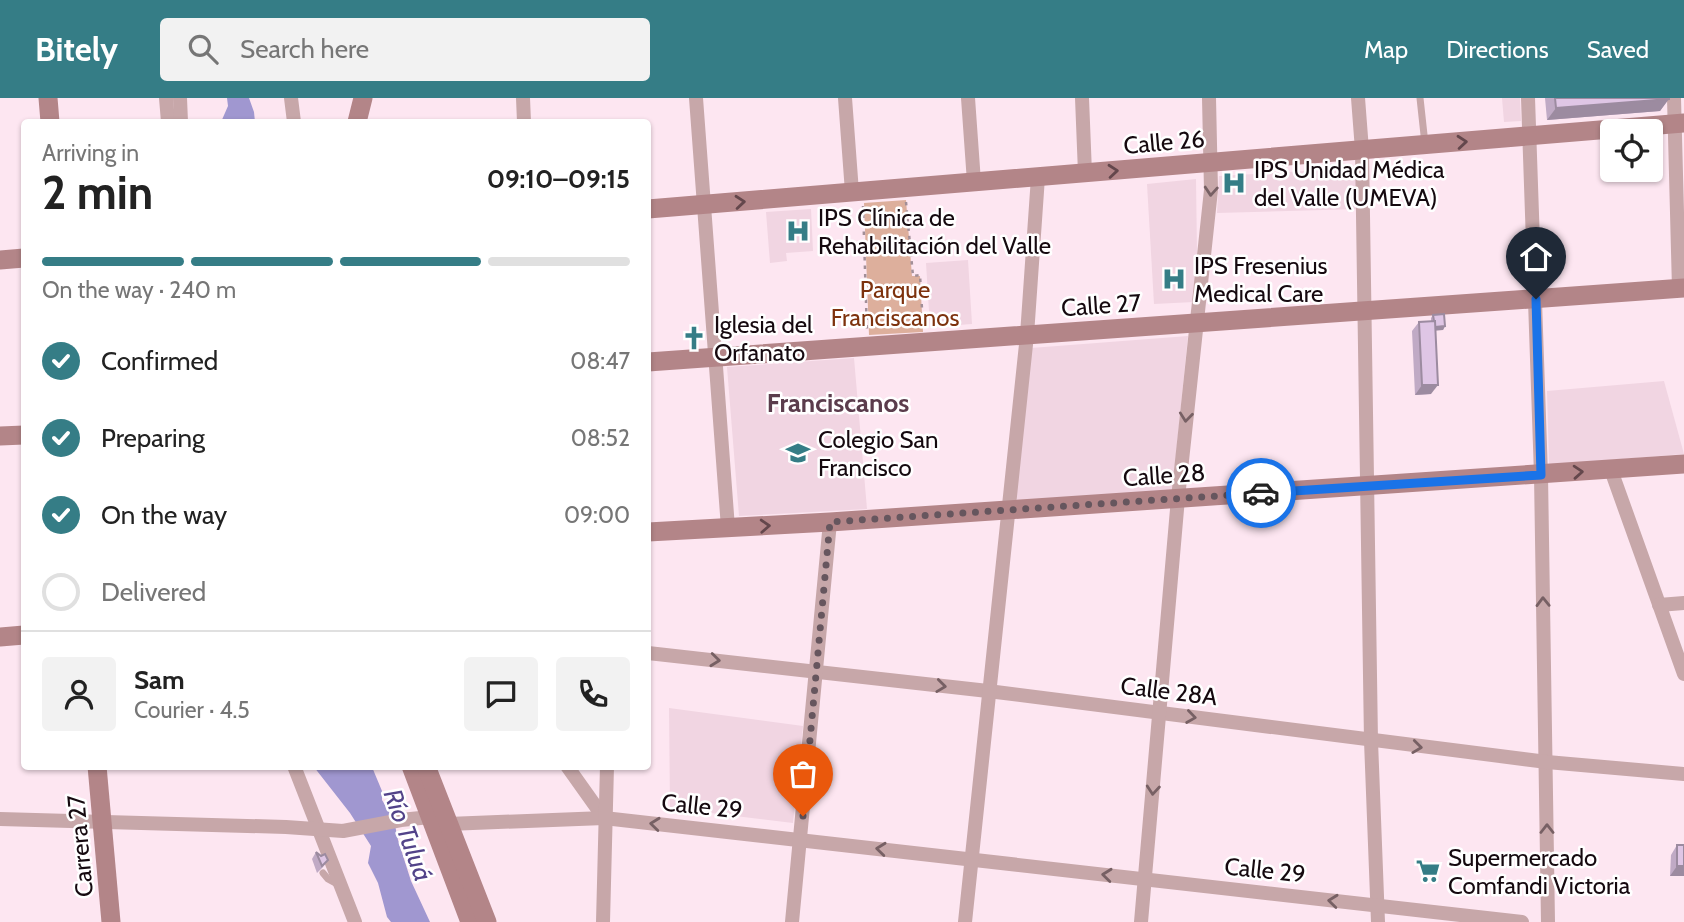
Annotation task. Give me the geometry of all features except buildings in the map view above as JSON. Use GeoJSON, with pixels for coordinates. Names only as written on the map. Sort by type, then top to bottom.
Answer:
{"type":"FeatureCollection","features":[{"type":"Feature","properties":{"kind":"street"},"geometry":{"type":"LineString","coordinates":[[48,98],[50,119]]}},
{"type":"Feature","properties":{"kind":"street"},"geometry":{"type":"LineString","coordinates":[[166,98],[168,119]]}},
{"type":"Feature","properties":{"kind":"street"},"geometry":{"type":"LineString","coordinates":[[180,98],[181,119]]}},
{"type":"Feature","properties":{"kind":"street"},"geometry":{"type":"LineString","coordinates":[[291,98],[294,119]]}},
{"type":"Feature","properties":{"kind":"street"},"geometry":{"type":"LineString","coordinates":[[344,119],[350,98]]}},
{"type":"Feature","properties":{"kind":"street"},"geometry":{"type":"LineString","coordinates":[[357,119],[363,98]]}},
{"type":"Feature","properties":{"kind":"street"},"geometry":{"type":"LineString","coordinates":[[523,98],[524,119]]}},
{"type":"Feature","properties":{"kind":"street"},"geometry":{"type":"LineString","coordinates":[[696,98],[728,528]]}},
{"type":"Feature","properties":{"kind":"street"},"geometry":{"type":"LineString","coordinates":[[845,98],[858,192]]}},
{"type":"Feature","properties":{"kind":"street"},"geometry":{"type":"LineString","coordinates":[[968,98],[974,182]]}},
{"type":"Feature","properties":{"kind":"street"},"geometry":{"type":"LineString","coordinates":[[1082,98],[1085,173]]}},
{"type":"Feature","properties":{"kind":"street"},"geometry":{"type":"LineString","coordinates":[[1141,922],[1178,498],[1212,162],[1209,98]]}},
{"type":"Feature","properties":{"kind":"street"},"geometry":{"type":"LineString","coordinates":[[1358,98],[1362,150],[1371,741],[1378,922]]}},
{"type":"Feature","properties":{"kind":"street"},"geometry":{"type":"LineString","coordinates":[[1528,98],[1541,475],[1548,922]]}},
{"type":"Feature","properties":{"kind":"street"},"geometry":{"type":"LineString","coordinates":[[1674,98],[1679,123],[1682,288]]}},
{"type":"Feature","properties":{"kind":"street","name":"Calle 26"},"geometry":{"type":"LineString","coordinates":[[651,209],[1679,123]]}},
{"type":"Feature","properties":{"kind":"street"},"geometry":{"type":"LineString","coordinates":[[965,922],[1027,335],[1038,177]]}},
{"type":"Feature","properties":{"kind":"street"},"geometry":{"type":"LineString","coordinates":[[0,260],[21,258]]}},
{"type":"Feature","properties":{"kind":"street","name":"Calle 27"},"geometry":{"type":"LineString","coordinates":[[651,362],[1682,288]]}},
{"type":"Feature","properties":{"kind":"street"},"geometry":{"type":"LineString","coordinates":[[0,436],[21,435]]}},
{"type":"Feature","properties":{"kind":"street","name":"Calle 28"},"geometry":{"type":"LineString","coordinates":[[651,532],[1367,487],[1684,464]]}},
{"type":"Feature","properties":{"kind":"street"},"geometry":{"type":"LineString","coordinates":[[1611,470],[1684,674]]}},
{"type":"Feature","properties":{"kind":"street"},"geometry":{"type":"LineString","coordinates":[[792,922],[830,522]]}},
{"type":"Feature","properties":{"kind":"street"},"geometry":{"type":"LineString","coordinates":[[1659,605],[1684,603]]}},
{"type":"Feature","properties":{"kind":"street"},"geometry":{"type":"LineString","coordinates":[[0,637],[21,635]]}},
{"type":"Feature","properties":{"kind":"street","name":"Calle 28A"},"geometry":{"type":"LineString","coordinates":[[651,653],[988,691],[1547,762],[1684,774]]}},
{"type":"Feature","properties":{"kind":"street","name":"Carrera 27"},"geometry":{"type":"LineString","coordinates":[[97,770],[111,922]]}},
{"type":"Feature","properties":{"kind":"street"},"geometry":{"type":"LineString","coordinates":[[296,770],[319,838],[355,922]]}},
{"type":"Feature","properties":{"kind":"street"},"geometry":{"type":"LineString","coordinates":[[412,770],[470,922]]}},
{"type":"Feature","properties":{"kind":"street"},"geometry":{"type":"LineString","coordinates":[[428,770],[487,922]]}},
{"type":"Feature","properties":{"kind":"street"},"geometry":{"type":"LineString","coordinates":[[570,770],[604,818]]}},
{"type":"Feature","properties":{"kind":"street"},"geometry":{"type":"LineString","coordinates":[[603,922],[607,770]]}},
{"type":"Feature","properties":{"kind":"street","name":"Calle 29"},"geometry":{"type":"LineString","coordinates":[[0,820],[102,821],[319,838],[401,820],[430,817],[448,824],[604,818],[1522,922]]}},
{"type":"Feature","properties":{"kind":"lane"},"geometry":{"type":"LineString","coordinates":[[1420,98],[1425,145]]}},
{"type":"Feature","properties":{"kind":"lane"},"geometry":{"type":"LineString","coordinates":[[323,873],[328,880],[341,886]]}},
{"type":"Feature","properties":{"kind":"path"},"geometry":{"type":"LineString","coordinates":[[905,188],[913,276],[920,275],[924,342]]}},
{"type":"Feature","properties":{"kind":"path"},"geometry":{"type":"LineString","coordinates":[[858,192],[868,346]]}},
{"type":"Feature","properties":{"kind":"shaded area"},"geometry":{"type":"Polygon","coordinates":[[[227,98],[249,98],[255,119],[222,119],[228,106],[227,98]]]}},
{"type":"Feature","properties":{"kind":"shaded area"},"geometry":{"type":"Polygon","coordinates":[[[1502,98],[1520,98],[1521,121],[1504,122],[1502,98]]]}},
{"type":"Feature","properties":{"kind":"shaded area"},"geometry":{"type":"Polygon","coordinates":[[[1357,168],[1358,209],[1217,213],[1219,176],[1357,168]]]}},
{"type":"Feature","properties":{"kind":"shaded area"},"geometry":{"type":"Polygon","coordinates":[[[1196,179],[1197,253],[1194,302],[1154,304],[1147,184],[1196,179]]]}},
{"type":"Feature","properties":{"kind":"shaded area"},"geometry":{"type":"Polygon","coordinates":[[[811,209],[813,251],[786,253],[787,261],[770,263],[766,212],[811,209]]]}},
{"type":"Feature","properties":{"kind":"shaded area"},"geometry":{"type":"Polygon","coordinates":[[[968,260],[972,324],[930,327],[926,263],[968,260]]]}},
{"type":"Feature","properties":{"kind":"shaded area"},"geometry":{"type":"Polygon","coordinates":[[[1188,336],[1172,494],[1015,503],[1031,348],[1188,336]]]}},
{"type":"Feature","properties":{"kind":"shaded area","name":"Colegio San Francisco"},"geometry":{"type":"Polygon","coordinates":[[[854,358],[867,509],[739,516],[727,367],[854,358]]]}},
{"type":"Feature","properties":{"kind":"shaded area"},"geometry":{"type":"Polygon","coordinates":[[[1664,381],[1684,454],[1549,465],[1547,391],[1664,381]]]}},
{"type":"Feature","properties":{"kind":"shaded area"},"geometry":{"type":"Polygon","coordinates":[[[669,708],[803,726],[793,823],[670,808],[669,708]]]}},
{"type":"Feature","properties":{"kind":"shaded area","name":"Río Tuluá"},"geometry":{"type":"Polygon","coordinates":[[[316,770],[373,770],[382,791],[382,800],[394,820],[411,881],[430,922],[391,922],[387,917],[378,883],[368,863],[371,846],[350,813],[316,770]]]}},
{"type":"Feature","properties":{"kind":"green space","name":"Parque Franciscanos"},"geometry":{"type":"Polygon","coordinates":[[[906,200],[912,276],[920,276],[923,332],[869,335],[864,203],[906,200]]]}},
{"type":"Feature","properties":{"kind":"way so far"},"geometry":{"type":"LineString","coordinates":[[803,816],[830,522],[1261,493]]}},
{"type":"Feature","properties":{"kind":"place","name":"IPS Unidad Médica del Valle (UMEVA)"},"geometry":{"type":"Point","coordinates":[1234,183]}},
{"type":"Feature","properties":{"kind":"place","name":"IPS Clínica de Rehabilitación del Valle"},"geometry":{"type":"Point","coordinates":[798,231]}},
{"type":"Feature","properties":{"kind":"place","name":"IPS Fresenius Medical Care"},"geometry":{"type":"Point","coordinates":[1174,279]}},
{"type":"Feature","properties":{"kind":"place","name":"Iglesia del Orfanato"},"geometry":{"type":"Point","coordinates":[694,338]}},
{"type":"Feature","properties":{"kind":"place","name":"Colegio San Francisco"},"geometry":{"type":"Point","coordinates":[798,453]}},
{"type":"Feature","properties":{"kind":"place","name":"Supermercado Comfandi Victoria"},"geometry":{"type":"Point","coordinates":[1428,871]}},
{"type":"Feature","properties":{"kind":"district","name":"Franciscanos"},"geometry":{"type":"Point","coordinates":[838,403]}},
{"type":"Feature","properties":{"kind":"route"},"geometry":{"type":"LineString","coordinates":[[1261,493],[1541,475],[1536,299]]}}]}
